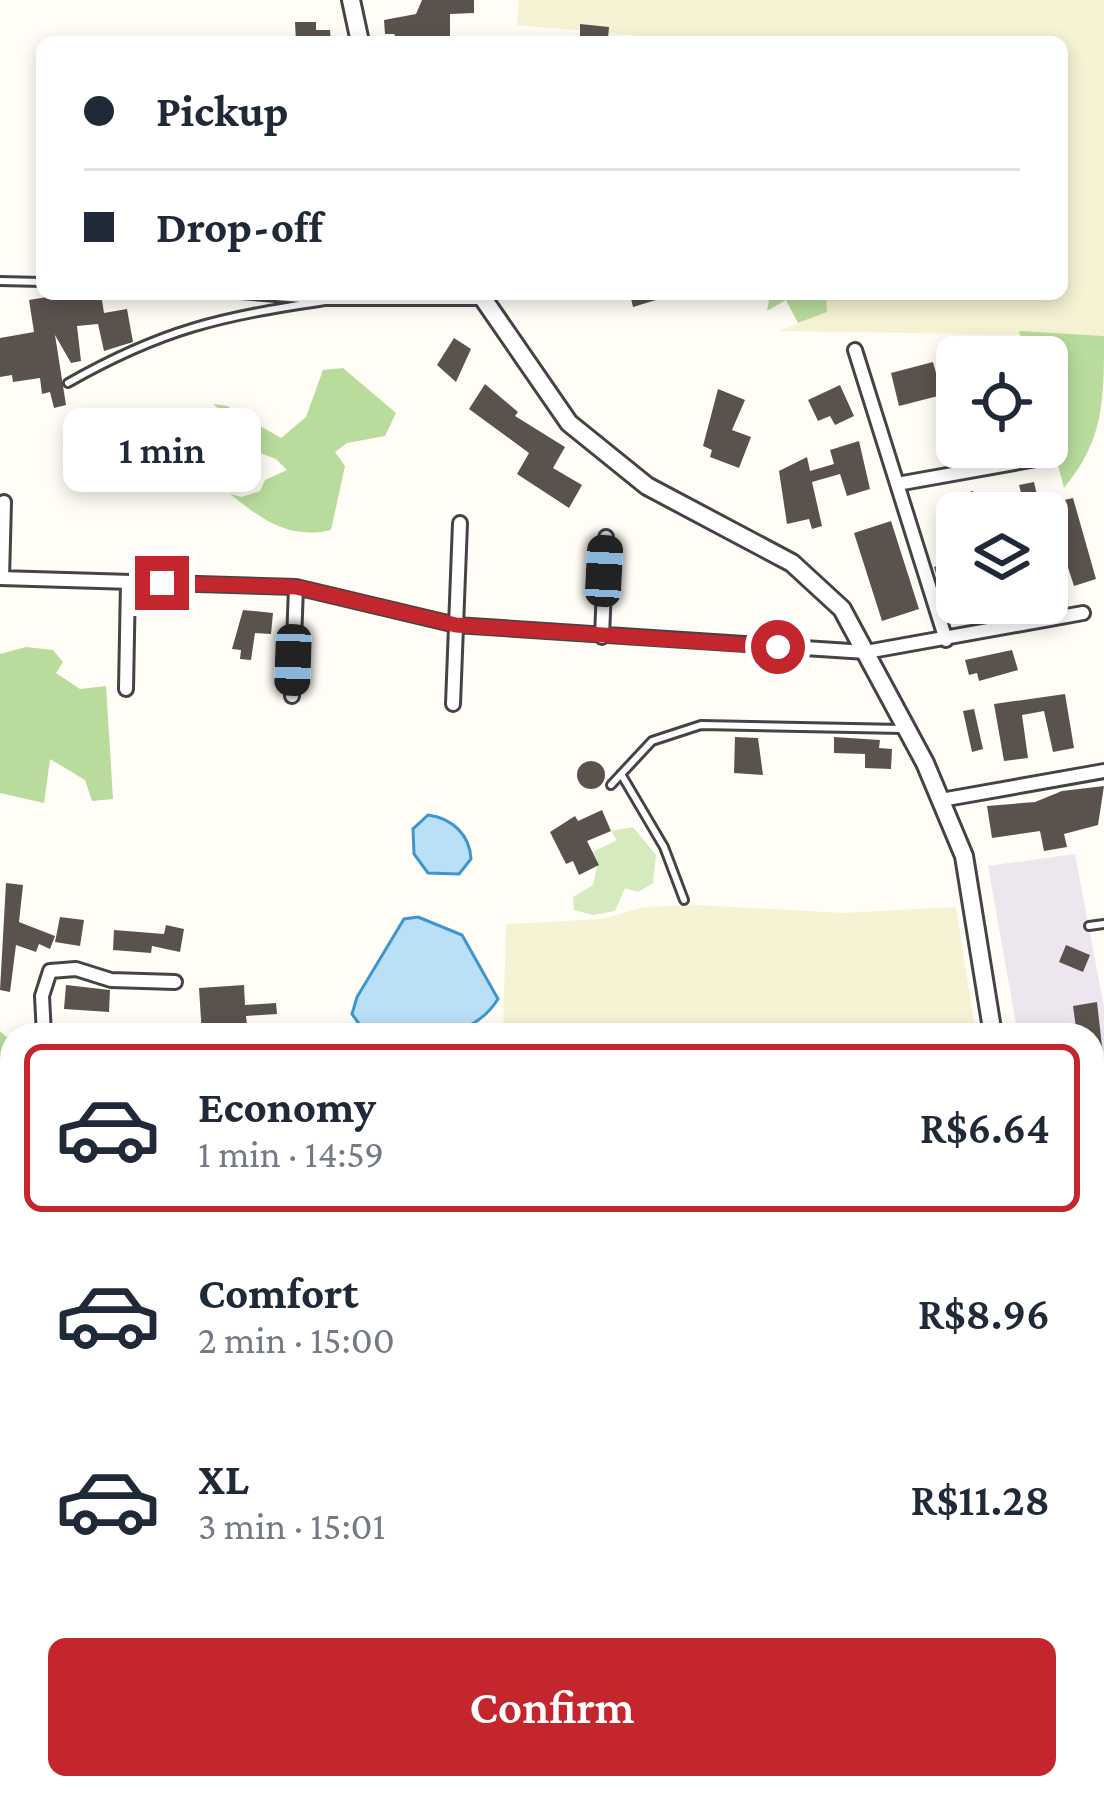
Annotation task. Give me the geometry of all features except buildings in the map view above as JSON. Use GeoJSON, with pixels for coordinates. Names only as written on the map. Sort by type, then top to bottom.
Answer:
{"type":"FeatureCollection","features":[{"type":"Feature","properties":{"kind":"street"},"geometry":{"type":"LineString","coordinates":[[351,0],[359,36]]}},
{"type":"Feature","properties":{"kind":"street"},"geometry":{"type":"LineString","coordinates":[[484,300],[569,423],[647,486],[792,563],[842,609],[907,729],[964,856],[991,1023]]}},
{"type":"Feature","properties":{"kind":"street"},"geometry":{"type":"LineString","coordinates":[[855,350],[946,640]]}},
{"type":"Feature","properties":{"kind":"street"},"geometry":{"type":"LineString","coordinates":[[897,484],[986,468]]}},
{"type":"Feature","properties":{"kind":"street"},"geometry":{"type":"LineString","coordinates":[[4,502],[1,578],[296,587],[456,625],[866,652],[1083,613]]}},
{"type":"Feature","properties":{"kind":"street"},"geometry":{"type":"LineString","coordinates":[[453,704],[460,523]]}},
{"type":"Feature","properties":{"kind":"street"},"geometry":{"type":"LineString","coordinates":[[602,637],[606,537]]}},
{"type":"Feature","properties":{"kind":"street"},"geometry":{"type":"LineString","coordinates":[[126,689],[128,582]]}},
{"type":"Feature","properties":{"kind":"street"},"geometry":{"type":"LineString","coordinates":[[292,696],[296,587]]}},
{"type":"Feature","properties":{"kind":"street"},"geometry":{"type":"LineString","coordinates":[[941,800],[1104,771]]}},
{"type":"Feature","properties":{"kind":"street"},"geometry":{"type":"LineString","coordinates":[[43,1023],[42,996],[50,971],[76,969],[111,980],[175,982]]}},
{"type":"Feature","properties":{"kind":"lane"},"geometry":{"type":"LineString","coordinates":[[0,281],[36,282]]}},
{"type":"Feature","properties":{"kind":"lane"},"geometry":{"type":"LineString","coordinates":[[304,300],[325,302]]}},
{"type":"Feature","properties":{"kind":"lane"},"geometry":{"type":"LineString","coordinates":[[68,383],[194,323],[236,312],[388,300]]}},
{"type":"Feature","properties":{"kind":"lane"},"geometry":{"type":"LineString","coordinates":[[611,785],[652,741],[701,725],[907,729]]}},
{"type":"Feature","properties":{"kind":"lane"},"geometry":{"type":"LineString","coordinates":[[621,774],[664,847],[684,900]]}},
{"type":"Feature","properties":{"kind":"lane"},"geometry":{"type":"LineString","coordinates":[[1089,926],[1104,924]]}},
{"type":"Feature","properties":{"kind":"shaded area"},"geometry":{"type":"Polygon","coordinates":[[[519,0],[1104,0],[1104,336],[779,331],[827,312],[826,300],[1068,300],[1068,36],[643,36],[517,25],[519,0]]]}},
{"type":"Feature","properties":{"kind":"shaded area"},"geometry":{"type":"Polygon","coordinates":[[[1075,854],[1104,1023],[1016,1023],[988,866],[1075,854]]]}},
{"type":"Feature","properties":{"kind":"shaded area"},"geometry":{"type":"Polygon","coordinates":[[[644,907],[843,913],[956,907],[974,1023],[503,1023],[506,924],[603,919],[644,907]]]}},
{"type":"Feature","properties":{"kind":"green space"},"geometry":{"type":"Polygon","coordinates":[[[769,300],[786,300],[767,311],[769,300]]]}},
{"type":"Feature","properties":{"kind":"green space"},"geometry":{"type":"Polygon","coordinates":[[[786,300],[826,300],[827,312],[798,323],[786,300]]]}},
{"type":"Feature","properties":{"kind":"green space"},"geometry":{"type":"Polygon","coordinates":[[[1019,331],[1104,336],[1099,418],[1087,453],[1064,488],[1059,468],[1068,468],[1068,336],[1021,336],[1019,331]]]}},
{"type":"Feature","properties":{"kind":"green space"},"geometry":{"type":"Polygon","coordinates":[[[343,368],[396,413],[385,436],[347,443],[335,452],[345,466],[331,530],[289,530],[230,494],[242,497],[260,491],[265,480],[287,470],[276,459],[236,444],[229,417],[213,404],[228,406],[241,422],[255,423],[281,438],[306,417],[323,370],[343,368]]]}},
{"type":"Feature","properties":{"kind":"green space"},"geometry":{"type":"Polygon","coordinates":[[[26,647],[53,650],[63,662],[56,673],[80,689],[106,686],[113,799],[92,801],[85,780],[50,759],[44,803],[0,793],[0,654],[26,647]]]}},
{"type":"Feature","properties":{"kind":"green space"},"geometry":{"type":"Polygon","coordinates":[[[633,827],[656,855],[653,883],[638,892],[625,888],[615,911],[593,915],[574,910],[573,897],[593,885],[598,862],[593,852],[617,840],[611,831],[633,827]]]}},
{"type":"Feature","properties":{"kind":"water"},"geometry":{"type":"Polygon","coordinates":[[[428,815],[452,824],[467,842],[471,859],[459,874],[428,873],[414,854],[413,829],[428,815]]]}},
{"type":"Feature","properties":{"kind":"water"},"geometry":{"type":"Polygon","coordinates":[[[418,917],[462,935],[498,999],[486,1014],[473,1023],[358,1023],[352,1014],[357,997],[404,919],[418,917]]]}},
{"type":"Feature","properties":{"kind":"route"},"geometry":{"type":"LineString","coordinates":[[162,583],[296,587],[456,625],[778,647]]}}]}
